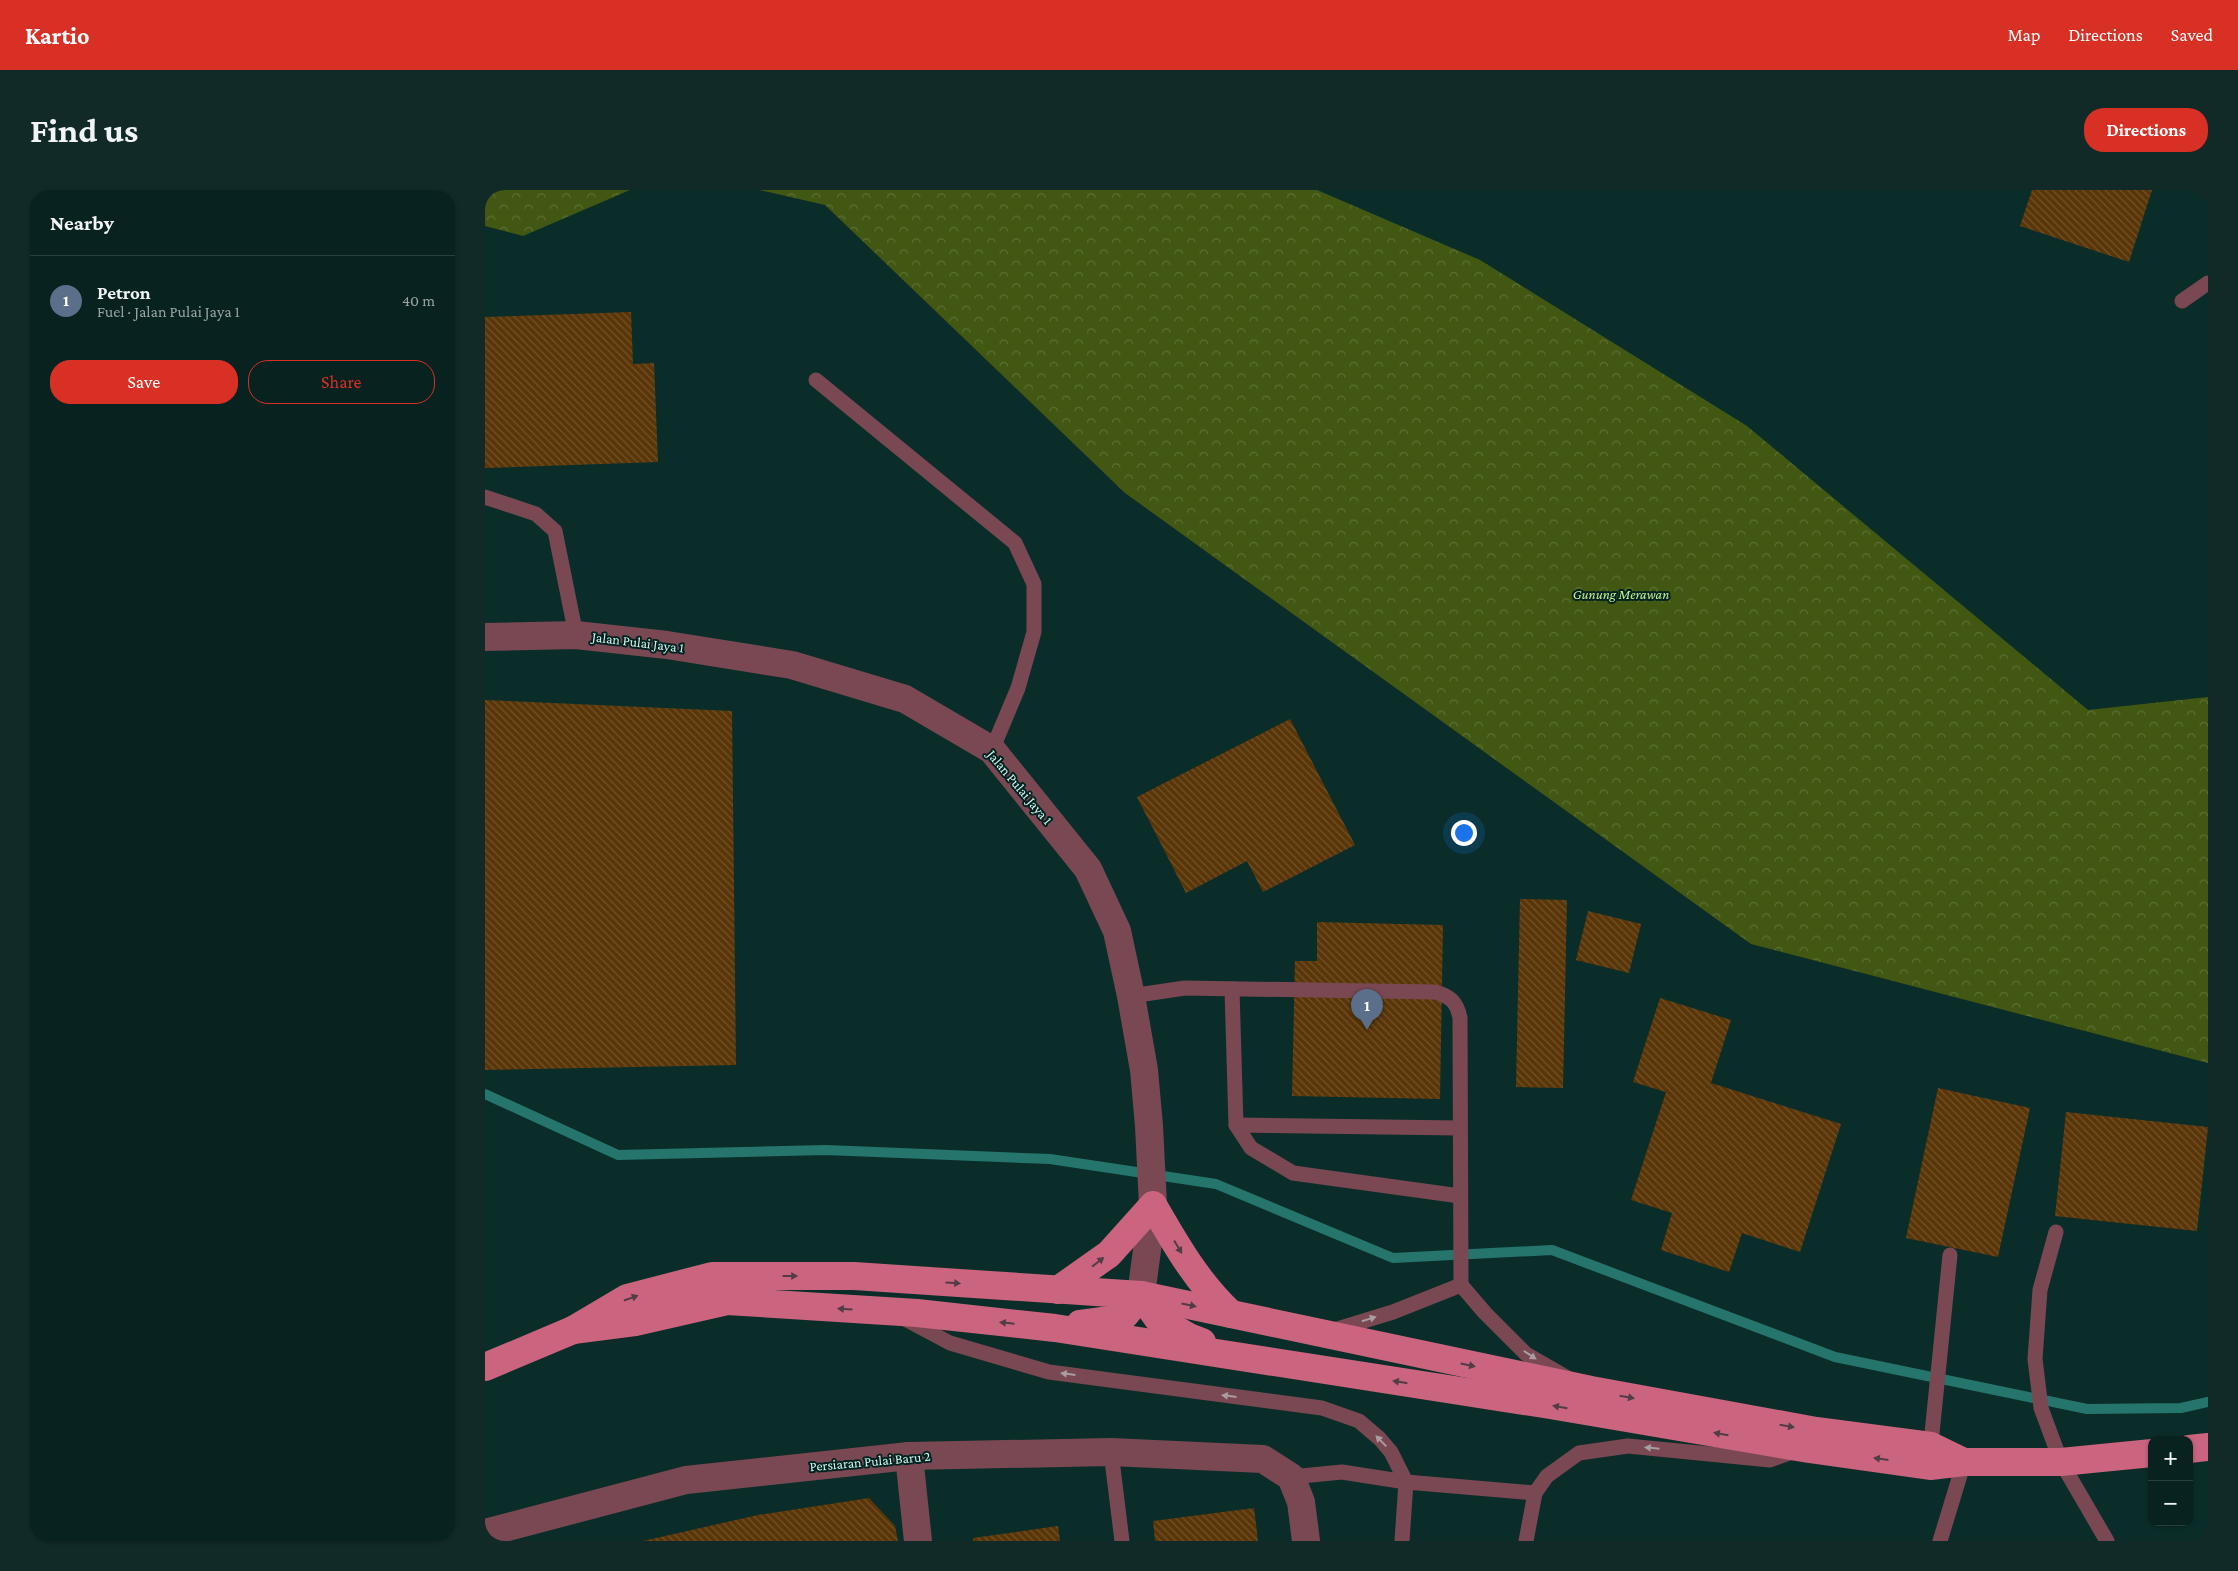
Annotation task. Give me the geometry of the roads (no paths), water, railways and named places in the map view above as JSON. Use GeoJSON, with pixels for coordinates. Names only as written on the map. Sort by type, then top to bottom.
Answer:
{"type":"FeatureCollection","features":[{"type":"Feature","properties":{"kind":"main road"},"geometry":{"type":"LineString","coordinates":[[1058,1290],[1109,1254],[1153,1199],[1188,1265],[1209,1294],[1231,1314]]}},
{"type":"Feature","properties":{"kind":"main road"},"geometry":{"type":"LineString","coordinates":[[485,1367],[573,1330],[627,1298],[712,1276],[854,1276],[1141,1295],[1591,1390],[1817,1431],[1964,1462],[2061,1462],[2148,1453]]}},
{"type":"Feature","properties":{"kind":"main road"},"geometry":{"type":"LineString","coordinates":[[1055,1328],[1110,1320],[1125,1315],[1141,1295]]}},
{"type":"Feature","properties":{"kind":"main road"},"geometry":{"type":"LineString","coordinates":[[1141,1295],[1157,1320],[1189,1337],[1251,1358]]}},
{"type":"Feature","properties":{"kind":"main road"},"geometry":{"type":"LineString","coordinates":[[573,1330],[635,1322],[727,1301],[893,1312],[1055,1328],[1804,1448],[1930,1456]]}},
{"type":"Feature","properties":{"kind":"main road"},"geometry":{"type":"LineString","coordinates":[[2193,1449],[2208,1448]]}},
{"type":"Feature","properties":{"kind":"street","name":"Jalan Pulai Jaya 1"},"geometry":{"type":"LineString","coordinates":[[485,637],[576,635],[667,645],[792,665],[905,699],[992,750],[1088,869],[1117,931],[1144,1070],[1149,1126],[1153,1199],[1141,1295]]}},
{"type":"Feature","properties":{"kind":"street","name":"Persiaran Pulai Baru 2"},"geometry":{"type":"LineString","coordinates":[[485,1534],[686,1480],[909,1456],[1111,1452],[1263,1459],[1291,1477]]}},
{"type":"Feature","properties":{"kind":"street"},"geometry":{"type":"LineString","coordinates":[[909,1456],[918,1541]]}},
{"type":"Feature","properties":{"kind":"street"},"geometry":{"type":"LineString","coordinates":[[1291,1477],[1301,1502],[1306,1541]]}},
{"type":"Feature","properties":{"kind":"lane"},"geometry":{"type":"LineString","coordinates":[[2182,301],[2208,283]]}},
{"type":"Feature","properties":{"kind":"lane"},"geometry":{"type":"LineString","coordinates":[[816,380],[1015,543],[1034,584],[1034,632],[1018,688],[992,750]]}},
{"type":"Feature","properties":{"kind":"lane"},"geometry":{"type":"LineString","coordinates":[[485,497],[536,514],[555,530],[576,635]]}},
{"type":"Feature","properties":{"kind":"lane"},"geometry":{"type":"LineString","coordinates":[[1131,996],[1185,988],[1232,988],[1435,992],[1444,994],[1452,999],[1458,1008],[1460,1018],[1460,1277],[1485,1313],[1526,1354],[1591,1390]]}},
{"type":"Feature","properties":{"kind":"lane"},"geometry":{"type":"LineString","coordinates":[[1232,988],[1236,1125],[1251,1148],[1293,1172],[1461,1196]]}},
{"type":"Feature","properties":{"kind":"lane"},"geometry":{"type":"LineString","coordinates":[[1236,1125],[1460,1128]]}},
{"type":"Feature","properties":{"kind":"lane"},"geometry":{"type":"LineString","coordinates":[[2056,1232],[2040,1290],[2035,1358],[2041,1408],[2061,1462],[2107,1541]]}},
{"type":"Feature","properties":{"kind":"lane"},"geometry":{"type":"LineString","coordinates":[[1930,1456],[1950,1255]]}},
{"type":"Feature","properties":{"kind":"lane"},"geometry":{"type":"LineString","coordinates":[[1322,1334],[1393,1312],[1460,1277]]}},
{"type":"Feature","properties":{"kind":"lane"},"geometry":{"type":"LineString","coordinates":[[893,1312],[949,1343],[1049,1372],[1322,1408],[1359,1421],[1380,1439],[1391,1452],[1406,1482],[1402,1541]]}},
{"type":"Feature","properties":{"kind":"lane"},"geometry":{"type":"LineString","coordinates":[[1526,1541],[1535,1493],[1547,1476],[1579,1453],[1628,1446],[1770,1460],[1804,1448]]}},
{"type":"Feature","properties":{"kind":"lane"},"geometry":{"type":"LineString","coordinates":[[1111,1452],[1122,1541]]}},
{"type":"Feature","properties":{"kind":"lane"},"geometry":{"type":"LineString","coordinates":[[1940,1541],[1964,1462]]}},
{"type":"Feature","properties":{"kind":"lane"},"geometry":{"type":"LineString","coordinates":[[1291,1477],[1342,1472],[1406,1482],[1535,1493]]}},
{"type":"Feature","properties":{"kind":"waterway"},"geometry":{"type":"LineString","coordinates":[[485,1094],[618,1155],[826,1150],[1050,1159],[1216,1184],[1393,1258],[1552,1250],[1835,1357],[2087,1409],[2181,1408],[2208,1402]]}},
{"type":"Feature","properties":{"kind":"place","name":"Petron"},"geometry":{"type":"Point","coordinates":[1367,1030]}},
{"type":"Feature","properties":{"kind":"park label","name":"Gunung Merawan"},"geometry":{"type":"Point","coordinates":[1621,594]}}]}
